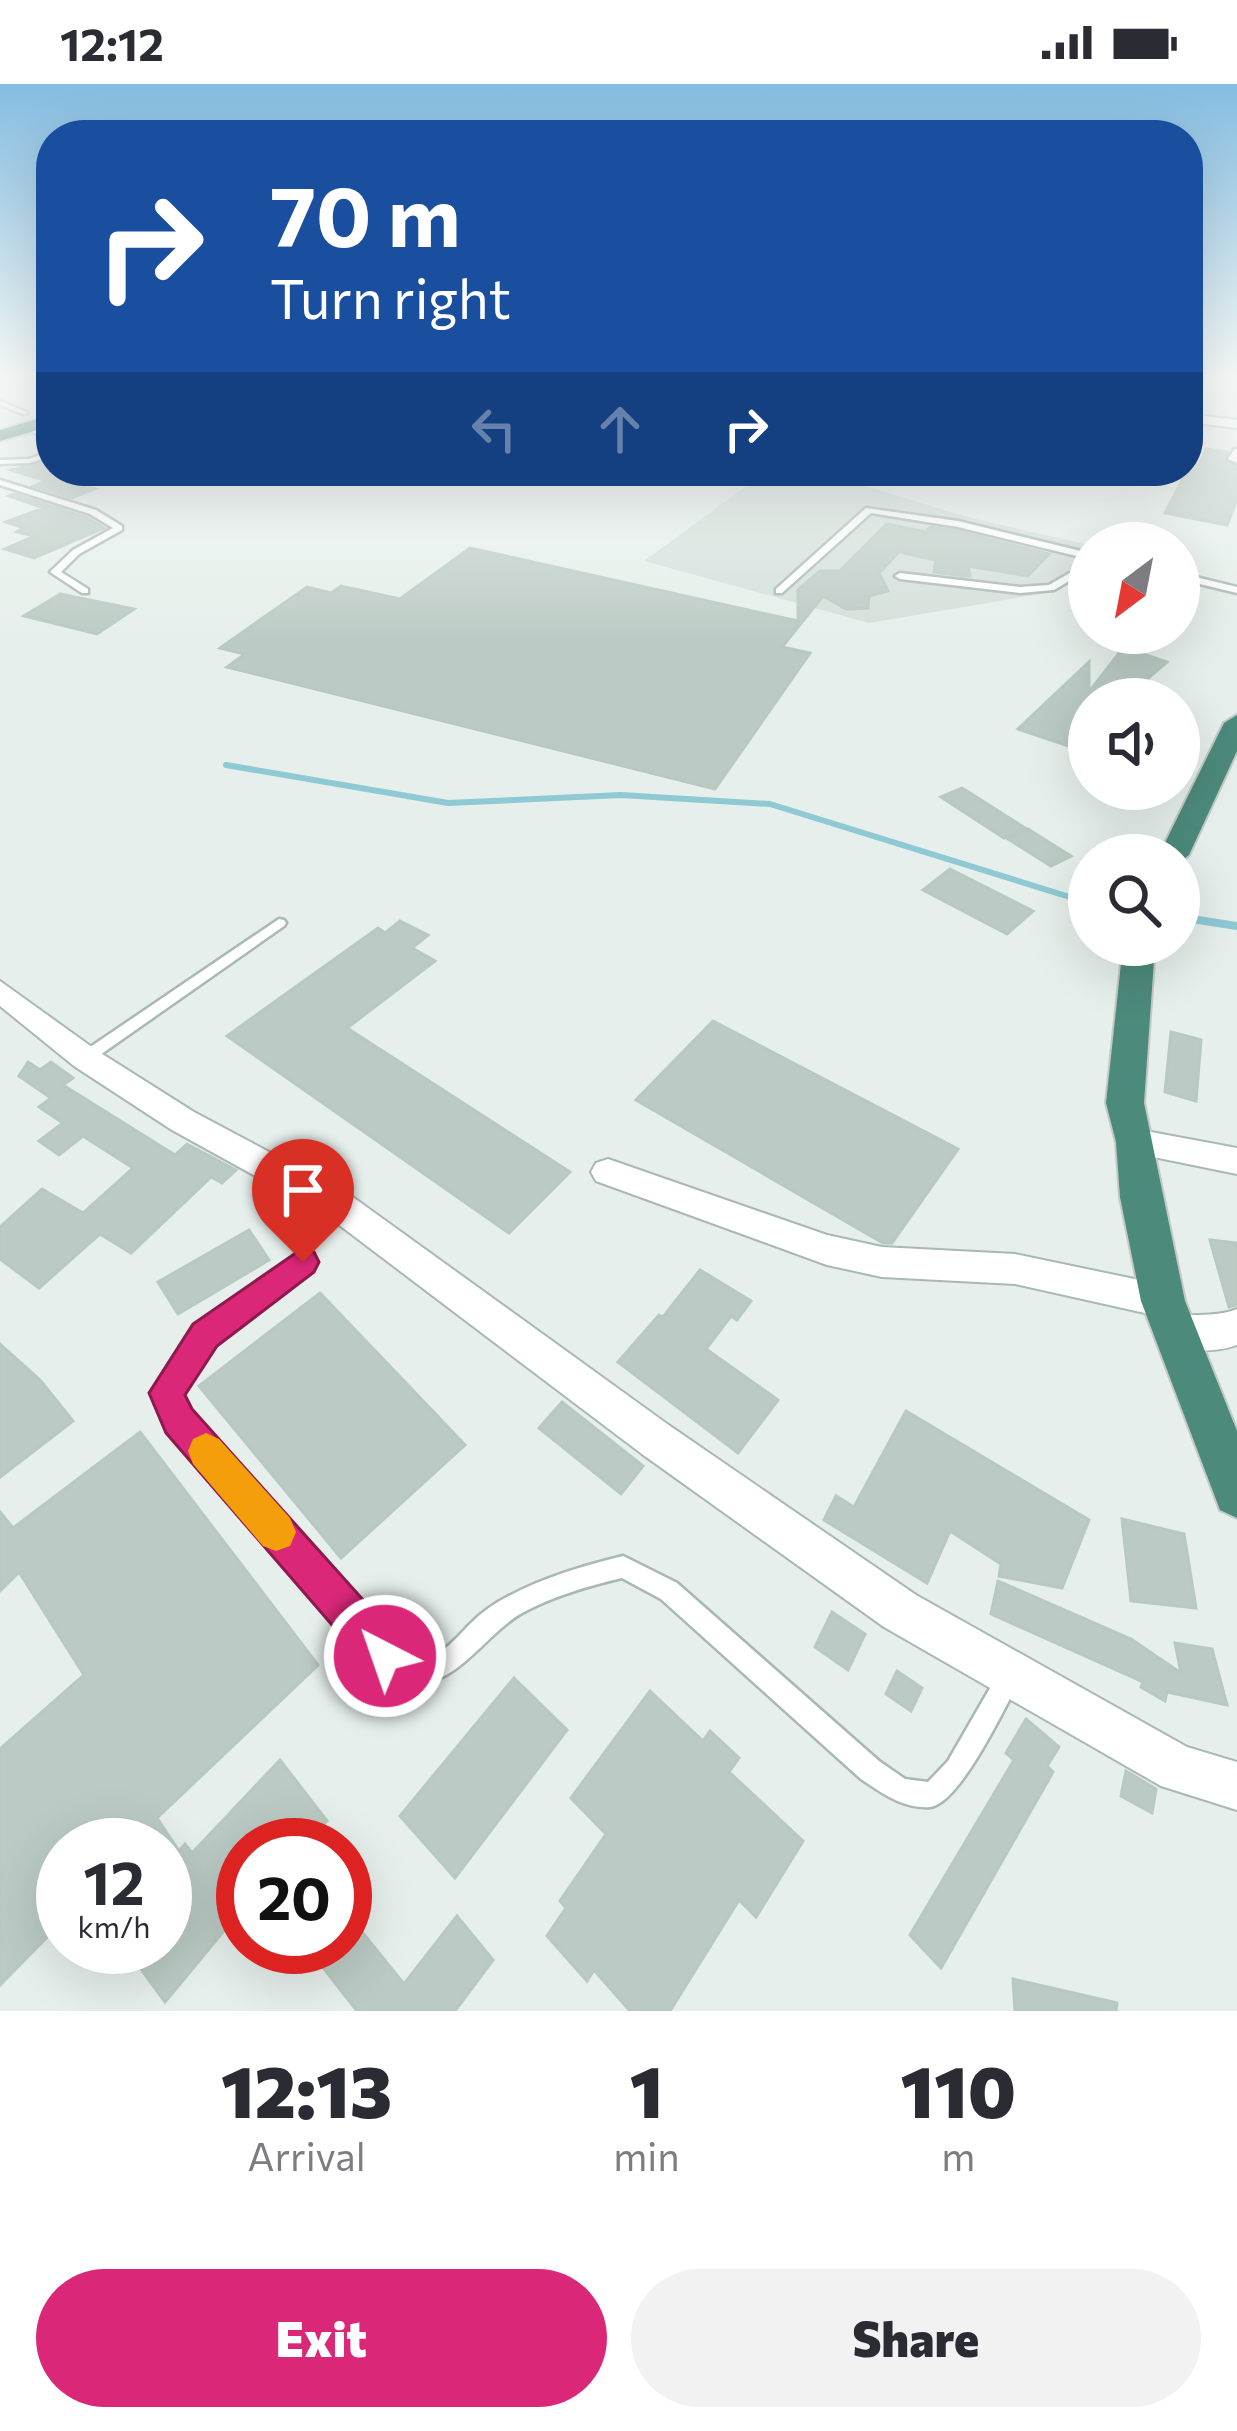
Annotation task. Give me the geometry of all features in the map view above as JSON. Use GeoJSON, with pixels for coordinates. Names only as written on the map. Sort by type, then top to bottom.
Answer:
{"type":"FeatureCollection","features":[{"type":"Feature","properties":{"kind":"highway"},"geometry":{"type":"LineString","coordinates":[[1184,834],[1237,723]]}},
{"type":"Feature","properties":{"kind":"highway"},"geometry":{"type":"LineString","coordinates":[[1137,966],[1125,1103],[1135,1142],[1140,1198],[1169,1317],[1237,1493]]}},
{"type":"Feature","properties":{"kind":"street"},"geometry":{"type":"LineString","coordinates":[[0,991],[85,1058],[183,1120],[338,1205],[656,1440],[900,1611],[1178,1769],[1237,1786]]}},
{"type":"Feature","properties":{"kind":"street"},"geometry":{"type":"LineString","coordinates":[[1135,1142],[1237,1161]]}},
{"type":"Feature","properties":{"kind":"street"},"geometry":{"type":"LineString","coordinates":[[608,1172],[827,1250],[882,1262],[1015,1269],[1169,1317],[1228,1332],[1237,1326]]}},
{"type":"Feature","properties":{"kind":"lane"},"geometry":{"type":"LineString","coordinates":[[3,485],[92,512],[119,528],[76,552],[55,572],[85,590]]}},
{"type":"Feature","properties":{"kind":"lane"},"geometry":{"type":"LineString","coordinates":[[779,591],[869,510],[958,524],[1068,551]]}},
{"type":"Feature","properties":{"kind":"lane"},"geometry":{"type":"LineString","coordinates":[[900,576],[1036,589],[1051,588],[1068,578]]}},
{"type":"Feature","properties":{"kind":"lane"},"geometry":{"type":"LineString","coordinates":[[1200,581],[1237,590]]}},
{"type":"Feature","properties":{"kind":"lane"},"geometry":{"type":"LineString","coordinates":[[85,1058],[279,923]]}},
{"type":"Feature","properties":{"kind":"lane"},"geometry":{"type":"LineString","coordinates":[[303,1262],[205,1335],[166,1393],[179,1421],[402,1672],[424,1674],[443,1664],[462,1653],[496,1615],[568,1580],[623,1567],[669,1591],[870,1770],[901,1791],[932,1795],[957,1770],[1010,1674]]}},
{"type":"Feature","properties":{"kind":"shaded area"},"geometry":{"type":"Polygon","coordinates":[[[746,486],[866,486],[967,517],[1068,540],[1068,583],[1052,592],[869,623],[644,561],[746,486]]]}},
{"type":"Feature","properties":{"kind":"building"},"geometry":{"type":"Polygon","coordinates":[[[36,465],[36,478],[11,470],[36,465]]]}},
{"type":"Feature","properties":{"kind":"building"},"geometry":{"type":"Polygon","coordinates":[[[1203,465],[1237,467],[1237,499],[1227,525],[1165,513],[1179,486],[1203,486],[1203,465]]]}},
{"type":"Feature","properties":{"kind":"building"},"geometry":{"type":"Polygon","coordinates":[[[34,486],[86,486],[95,489],[72,498],[34,486]]]}},
{"type":"Feature","properties":{"kind":"building"},"geometry":{"type":"Polygon","coordinates":[[[9,496],[88,518],[104,528],[34,558],[5,549],[35,536],[17,532],[24,528],[6,522],[44,508],[9,496]]]}},
{"type":"Feature","properties":{"kind":"building"},"geometry":{"type":"Polygon","coordinates":[[[887,524],[926,532],[930,527],[957,531],[1049,554],[1028,576],[968,566],[970,576],[965,576],[934,572],[936,560],[899,552],[879,573],[888,591],[869,596],[868,608],[846,609],[823,596],[782,647],[810,653],[715,789],[227,667],[245,654],[220,648],[307,587],[331,593],[341,586],[400,599],[470,548],[798,621],[798,590],[820,571],[840,571],[887,524]]]}},
{"type":"Feature","properties":{"kind":"building"},"geometry":{"type":"Polygon","coordinates":[[[60,594],[134,609],[97,634],[24,616],[60,594]]]}},
{"type":"Feature","properties":{"kind":"building"},"geometry":{"type":"Polygon","coordinates":[[[1118,654],[1143,654],[1167,662],[1148,678],[1100,678],[1118,654]]]}},
{"type":"Feature","properties":{"kind":"building"},"geometry":{"type":"Polygon","coordinates":[[[1089,662],[1089,678],[1072,678],[1089,662]]]}},
{"type":"Feature","properties":{"kind":"building"},"geometry":{"type":"Polygon","coordinates":[[[1068,682],[1068,746],[1018,729],[1068,682]]]}},
{"type":"Feature","properties":{"kind":"building"},"geometry":{"type":"Polygon","coordinates":[[[962,788],[1025,828],[1004,838],[941,797],[962,788]]]}},
{"type":"Feature","properties":{"kind":"building"},"geometry":{"type":"Polygon","coordinates":[[[1028,829],[1068,858],[1051,866],[1008,839],[1028,829]]]}},
{"type":"Feature","properties":{"kind":"building"},"geometry":{"type":"Polygon","coordinates":[[[950,869],[1033,911],[1007,934],[923,890],[950,869]]]}},
{"type":"Feature","properties":{"kind":"building"},"geometry":{"type":"Polygon","coordinates":[[[400,921],[428,935],[412,948],[435,961],[347,1028],[570,1172],[509,1233],[227,1036],[378,928],[385,933],[400,921]]]}},
{"type":"Feature","properties":{"kind":"building"},"geometry":{"type":"Polygon","coordinates":[[[713,1021],[958,1149],[892,1243],[883,1243],[636,1100],[713,1021]]]}},
{"type":"Feature","properties":{"kind":"building"},"geometry":{"type":"Polygon","coordinates":[[[1171,1032],[1201,1040],[1196,1101],[1165,1092],[1171,1032]]]}},
{"type":"Feature","properties":{"kind":"building"},"geometry":{"type":"Polygon","coordinates":[[[28,1062],[40,1070],[51,1062],[73,1078],[63,1085],[175,1155],[187,1144],[236,1170],[222,1183],[211,1177],[131,1253],[100,1234],[39,1288],[0,1259],[0,1227],[42,1189],[83,1213],[133,1168],[83,1136],[59,1155],[39,1141],[63,1123],[39,1107],[51,1098],[19,1076],[28,1062]]]}},
{"type":"Feature","properties":{"kind":"building"},"geometry":{"type":"Polygon","coordinates":[[[249,1230],[269,1260],[178,1314],[158,1282],[249,1230]]]}},
{"type":"Feature","properties":{"kind":"building"},"geometry":{"type":"Polygon","coordinates":[[[1210,1240],[1237,1243],[1237,1305],[1229,1307],[1210,1240]]]}},
{"type":"Feature","properties":{"kind":"building"},"geometry":{"type":"Polygon","coordinates":[[[700,1270],[751,1301],[737,1320],[731,1316],[706,1349],[778,1400],[738,1453],[618,1362],[659,1315],[663,1317],[700,1270]]]}},
{"type":"Feature","properties":{"kind":"building"},"geometry":{"type":"Polygon","coordinates":[[[320,1293],[465,1445],[341,1558],[199,1386],[320,1293]]]}},
{"type":"Feature","properties":{"kind":"building"},"geometry":{"type":"Polygon","coordinates":[[[0,1344],[40,1380],[73,1421],[0,1477],[0,1344]]]}},
{"type":"Feature","properties":{"kind":"building"},"geometry":{"type":"Polygon","coordinates":[[[562,1402],[643,1466],[621,1494],[539,1428],[562,1402]]]}},
{"type":"Feature","properties":{"kind":"building"},"geometry":{"type":"Polygon","coordinates":[[[906,1411],[1089,1520],[1062,1588],[999,1576],[1001,1564],[950,1531],[927,1583],[824,1520],[836,1496],[854,1507],[906,1411]]]}},
{"type":"Feature","properties":{"kind":"building"},"geometry":{"type":"Polygon","coordinates":[[[140,1432],[318,1665],[157,1818],[36,1818],[36,1948],[0,1985],[0,1749],[84,1675],[19,1572],[0,1591],[0,1512],[13,1528],[140,1432]]]}},
{"type":"Feature","properties":{"kind":"building"},"geometry":{"type":"Polygon","coordinates":[[[1122,1519],[1184,1534],[1196,1608],[1131,1601],[1122,1519]]]}},
{"type":"Feature","properties":{"kind":"building"},"geometry":{"type":"Polygon","coordinates":[[[998,1581],[1131,1639],[1181,1673],[1175,1643],[1212,1649],[1227,1705],[1167,1692],[1165,1701],[1141,1687],[1143,1682],[991,1614],[998,1581]]]}},
{"type":"Feature","properties":{"kind":"building"},"geometry":{"type":"Polygon","coordinates":[[[832,1612],[865,1634],[848,1670],[815,1647],[832,1612]]]}},
{"type":"Feature","properties":{"kind":"building"},"geometry":{"type":"Polygon","coordinates":[[[897,1671],[922,1688],[911,1711],[886,1694],[897,1671]]]}},
{"type":"Feature","properties":{"kind":"building"},"geometry":{"type":"Polygon","coordinates":[[[514,1678],[567,1730],[455,1878],[400,1816],[514,1678]]]}},
{"type":"Feature","properties":{"kind":"building"},"geometry":{"type":"Polygon","coordinates":[[[650,1691],[703,1741],[710,1731],[739,1758],[729,1772],[803,1841],[756,1917],[739,1900],[670,2011],[630,2011],[594,1970],[587,1981],[547,1936],[566,1908],[560,1901],[606,1834],[571,1798],[650,1691]]]}},
{"type":"Feature","properties":{"kind":"building"},"geometry":{"type":"Polygon","coordinates":[[[1026,1719],[1059,1747],[1047,1766],[1053,1772],[941,1968],[910,1935],[1014,1760],[1006,1753],[1026,1719]]]}},
{"type":"Feature","properties":{"kind":"building"},"geometry":{"type":"Polygon","coordinates":[[[280,1760],[325,1818],[225,1818],[280,1760]]]}},
{"type":"Feature","properties":{"kind":"building"},"geometry":{"type":"Polygon","coordinates":[[[1126,1771],[1156,1789],[1152,1813],[1121,1796],[1126,1771]]]}},
{"type":"Feature","properties":{"kind":"building"},"geometry":{"type":"Polygon","coordinates":[[[216,1828],[216,1941],[192,1969],[192,1853],[216,1828]]]}},
{"type":"Feature","properties":{"kind":"building"},"geometry":{"type":"Polygon","coordinates":[[[457,1916],[493,1960],[455,2011],[357,2011],[328,1974],[372,1974],[372,1944],[404,1984],[457,1916]]]}},
{"type":"Feature","properties":{"kind":"building"},"geometry":{"type":"Polygon","coordinates":[[[145,1974],[188,1974],[165,2002],[145,1974]]]}},
{"type":"Feature","properties":{"kind":"building"},"geometry":{"type":"Polygon","coordinates":[[[1013,1979],[1117,2003],[1116,2011],[1015,2011],[1013,1979]]]}},
{"type":"Feature","properties":{"kind":"waterway"},"geometry":{"type":"LineString","coordinates":[[226,765],[448,803],[621,795],[770,804],[1068,896]]}},
{"type":"Feature","properties":{"kind":"waterway"},"geometry":{"type":"LineString","coordinates":[[1200,920],[1237,926]]}},
{"type":"Feature","properties":{"kind":"slow traffic"},"geometry":{"type":"LineString","coordinates":[[206,1451],[276,1532]]}},
{"type":"Feature","properties":{"kind":"route"},"geometry":{"type":"LineString","coordinates":[[303,1262],[205,1335],[166,1393],[179,1421],[385,1656]]}}]}
